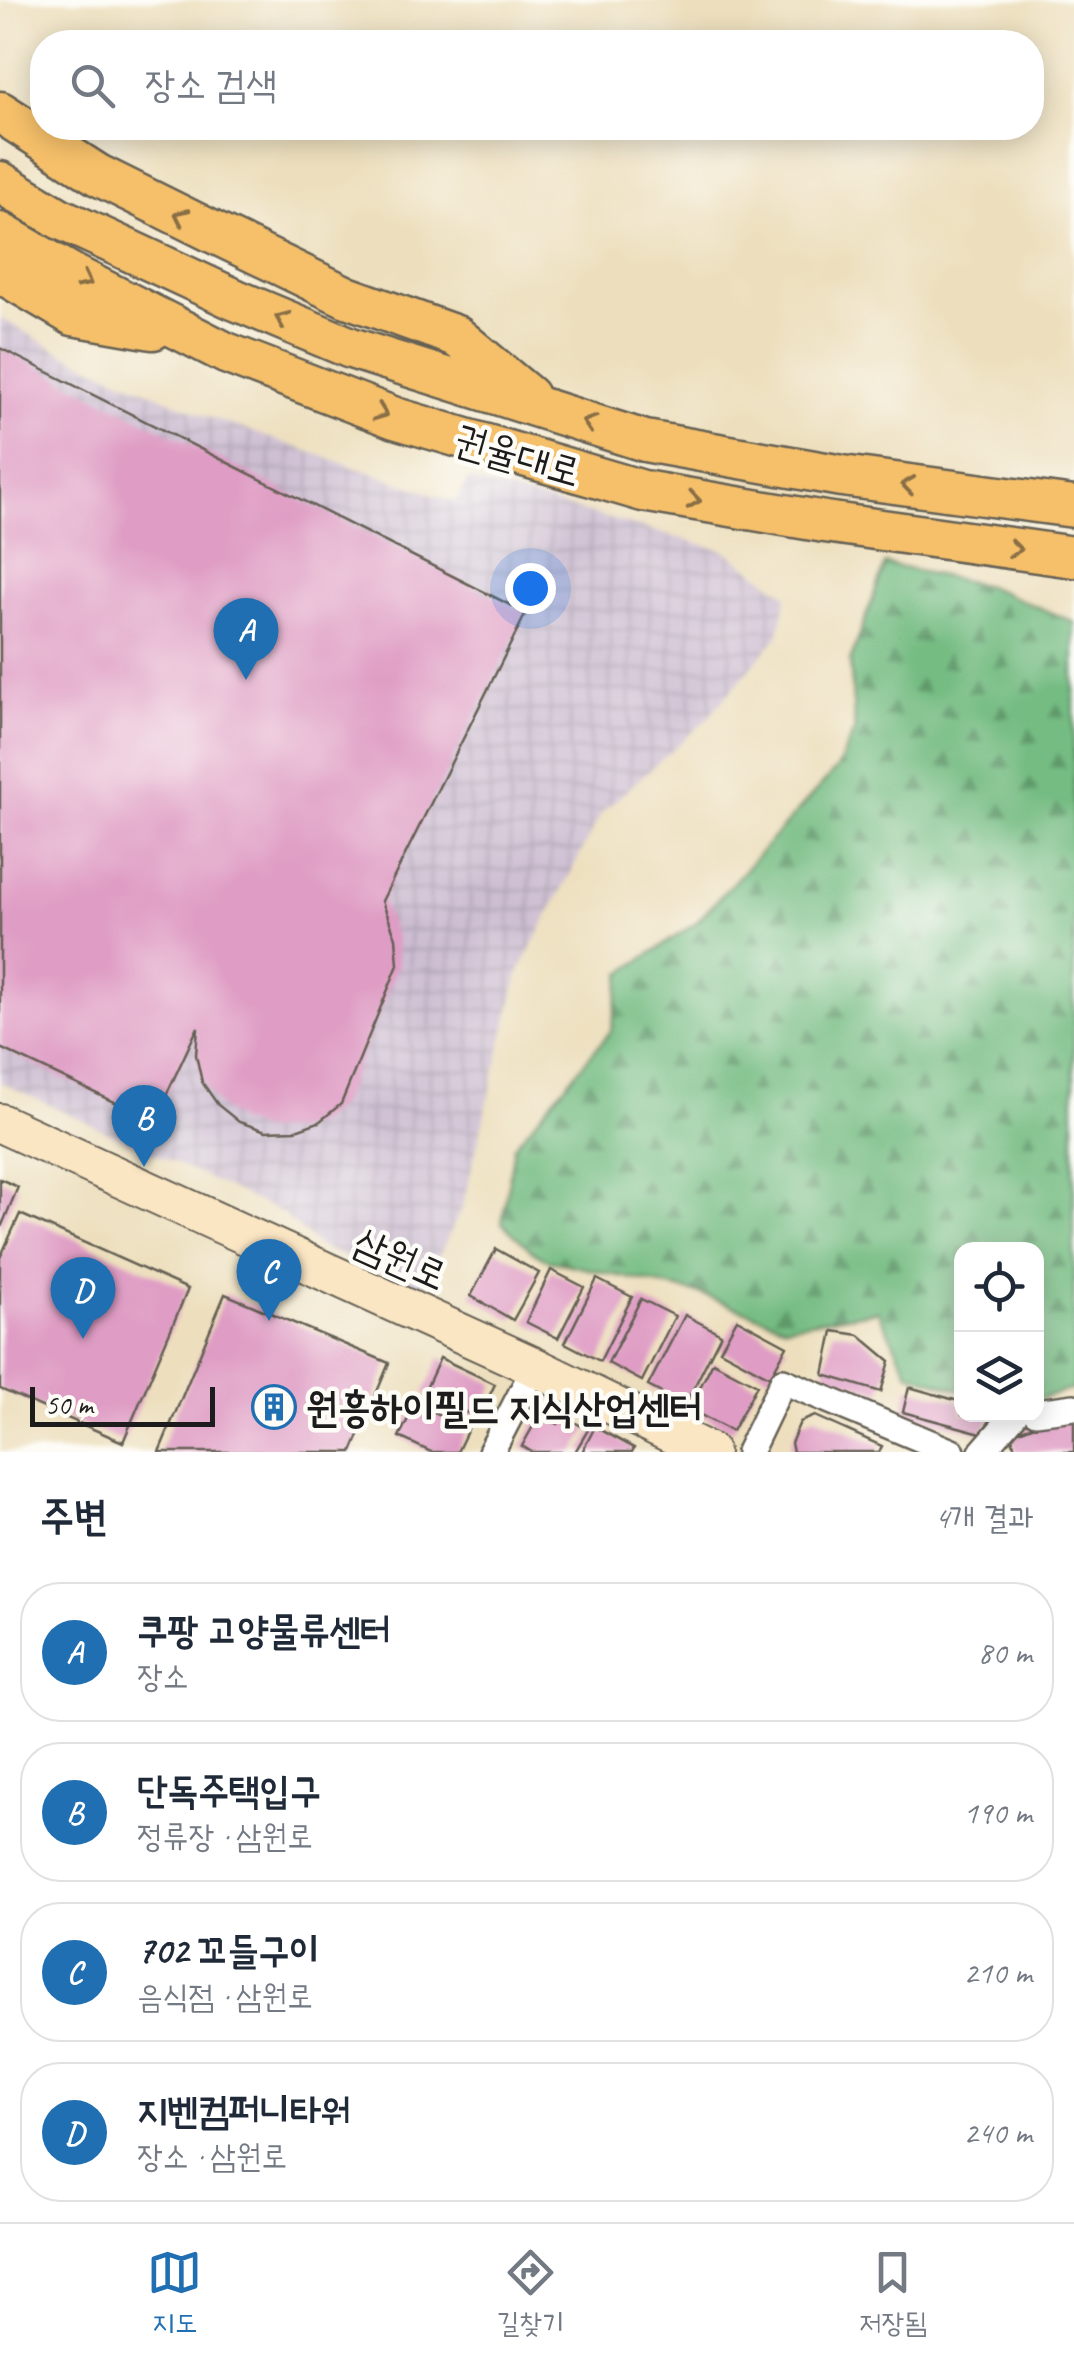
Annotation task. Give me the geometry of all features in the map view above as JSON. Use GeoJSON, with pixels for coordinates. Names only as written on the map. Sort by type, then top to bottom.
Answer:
{"type":"FeatureCollection","features":[{"type":"Feature","properties":{"kind":"main road"},"geometry":{"type":"LineString","coordinates":[[0,112],[30,131]]}},
{"type":"Feature","properties":{"kind":"main road"},"geometry":{"type":"LineString","coordinates":[[44,140],[98,175],[347,297],[456,336],[542,408]]}},
{"type":"Feature","properties":{"kind":"main road","name":"권율대로"},"geometry":{"type":"LineString","coordinates":[[0,182],[58,218],[351,348],[645,440],[842,476],[1074,507]]}},
{"type":"Feature","properties":{"kind":"main road","name":"권율대로"},"geometry":{"type":"LineString","coordinates":[[0,233],[226,353],[396,418],[642,491],[825,522],[1074,557]]}},
{"type":"Feature","properties":{"kind":"main road"},"geometry":{"type":"LineString","coordinates":[[0,272],[72,316],[191,335]]}},
{"type":"Feature","properties":{"kind":"main road","name":"삼원로"},"geometry":{"type":"LineString","coordinates":[[0,1123],[535,1366],[709,1452]]}},
{"type":"Feature","properties":{"kind":"street"},"geometry":{"type":"LineString","coordinates":[[491,1452],[535,1366]]}},
{"type":"Feature","properties":{"kind":"street"},"geometry":{"type":"LineString","coordinates":[[750,1452],[783,1381],[952,1452]]}},
{"type":"Feature","properties":{"kind":"street"},"geometry":{"type":"LineString","coordinates":[[1044,1411],[1074,1406]]}},
{"type":"Feature","properties":{"kind":"street"},"geometry":{"type":"LineString","coordinates":[[982,1452],[1008,1422]]}},
{"type":"Feature","properties":{"kind":"shaded area"},"geometry":{"type":"Polygon","coordinates":[[[0,318],[66,355],[206,416],[456,502],[468,480],[726,551],[787,595],[778,636],[705,721],[602,812],[519,972],[462,1208],[422,1290],[319,1246],[280,1212],[0,1082],[0,318]]]}},
{"type":"Feature","properties":{"kind":"green space"},"geometry":{"type":"Polygon","coordinates":[[[885,564],[987,586],[1074,622],[1074,1389],[1044,1397],[1044,1242],[954,1242],[954,1388],[909,1373],[878,1311],[785,1326],[701,1294],[548,1260],[532,1251],[502,1223],[514,1146],[611,1031],[622,973],[696,923],[838,767],[855,729],[850,662],[885,564]]]}},
{"type":"Feature","properties":{"kind":"building"},"geometry":{"type":"Polygon","coordinates":[[[0,348],[526,613],[382,901],[396,938],[398,965],[341,1104],[319,1122],[296,1130],[266,1131],[239,1122],[218,1105],[202,1082],[196,1055],[198,1027],[154,1121],[0,1048],[0,348]]]}},
{"type":"Feature","properties":{"kind":"building"},"geometry":{"type":"Polygon","coordinates":[[[0,1179],[18,1187],[0,1230],[0,1179]]]}},
{"type":"Feature","properties":{"kind":"building"},"geometry":{"type":"Polygon","coordinates":[[[20,1214],[188,1289],[123,1442],[0,1389],[0,1258],[20,1214]]]}},
{"type":"Feature","properties":{"kind":"building"},"geometry":{"type":"Polygon","coordinates":[[[496,1249],[539,1273],[513,1320],[471,1296],[496,1249]]]}},
{"type":"Feature","properties":{"kind":"building"},"geometry":{"type":"Polygon","coordinates":[[[551,1270],[584,1287],[558,1338],[526,1322],[551,1270]]]}},
{"type":"Feature","properties":{"kind":"building"},"geometry":{"type":"Polygon","coordinates":[[[597,1279],[632,1297],[600,1361],[565,1343],[597,1279]]]}},
{"type":"Feature","properties":{"kind":"building","name":"원흥하이필드 지식산업센터"},"geometry":{"type":"Polygon","coordinates":[[[225,1294],[389,1363],[352,1452],[159,1452],[225,1294]]]}},
{"type":"Feature","properties":{"kind":"building"},"geometry":{"type":"Polygon","coordinates":[[[641,1299],[675,1316],[642,1381],[608,1363],[641,1299]]]}},
{"type":"Feature","properties":{"kind":"building"},"geometry":{"type":"Polygon","coordinates":[[[685,1315],[721,1334],[685,1405],[648,1386],[685,1315]]]}},
{"type":"Feature","properties":{"kind":"building"},"geometry":{"type":"Polygon","coordinates":[[[737,1319],[787,1346],[770,1377],[720,1350],[737,1319]]]}},
{"type":"Feature","properties":{"kind":"building"},"geometry":{"type":"Polygon","coordinates":[[[833,1331],[859,1335],[890,1361],[881,1392],[824,1375],[833,1331]]]}},
{"type":"Feature","properties":{"kind":"building"},"geometry":{"type":"Polygon","coordinates":[[[440,1358],[495,1384],[479,1418],[424,1393],[440,1358]]]}},
{"type":"Feature","properties":{"kind":"building"},"geometry":{"type":"Polygon","coordinates":[[[713,1362],[757,1385],[732,1431],[689,1409],[713,1362]]]}},
{"type":"Feature","properties":{"kind":"building"},"geometry":{"type":"Polygon","coordinates":[[[909,1387],[954,1400],[954,1422],[989,1422],[981,1433],[903,1412],[909,1387]]]}},
{"type":"Feature","properties":{"kind":"building"},"geometry":{"type":"Polygon","coordinates":[[[416,1403],[468,1429],[457,1452],[431,1452],[399,1437],[416,1403]]]}},
{"type":"Feature","properties":{"kind":"building"},"geometry":{"type":"Polygon","coordinates":[[[540,1414],[558,1424],[562,1415],[588,1430],[575,1452],[532,1452],[522,1446],[540,1414]]]}},
{"type":"Feature","properties":{"kind":"building"},"geometry":{"type":"Polygon","coordinates":[[[815,1416],[882,1446],[879,1452],[793,1452],[791,1443],[800,1422],[815,1416]]]}},
{"type":"Feature","properties":{"kind":"building"},"geometry":{"type":"Polygon","coordinates":[[[1074,1419],[1074,1452],[1016,1452],[1011,1434],[1040,1423],[1074,1419]]]}},
{"type":"Feature","properties":{"kind":"building"},"geometry":{"type":"Polygon","coordinates":[[[595,1427],[634,1448],[632,1452],[582,1452],[595,1427]]]}},
{"type":"Feature","properties":{"kind":"place","name":"쿠팡 고양물류센터"},"geometry":{"type":"Point","coordinates":[246,680]}},
{"type":"Feature","properties":{"kind":"place","name":"단독주택입구"},"geometry":{"type":"Point","coordinates":[144,1167]}},
{"type":"Feature","properties":{"kind":"place","name":"702 꼬들구이"},"geometry":{"type":"Point","coordinates":[269,1321]}},
{"type":"Feature","properties":{"kind":"place","name":"지벤컴퍼니타워"},"geometry":{"type":"Point","coordinates":[83,1339]}},
{"type":"Feature","properties":{"kind":"place","name":"원흥하이필드 지식산업센터"},"geometry":{"type":"Point","coordinates":[274,1407]}}]}
